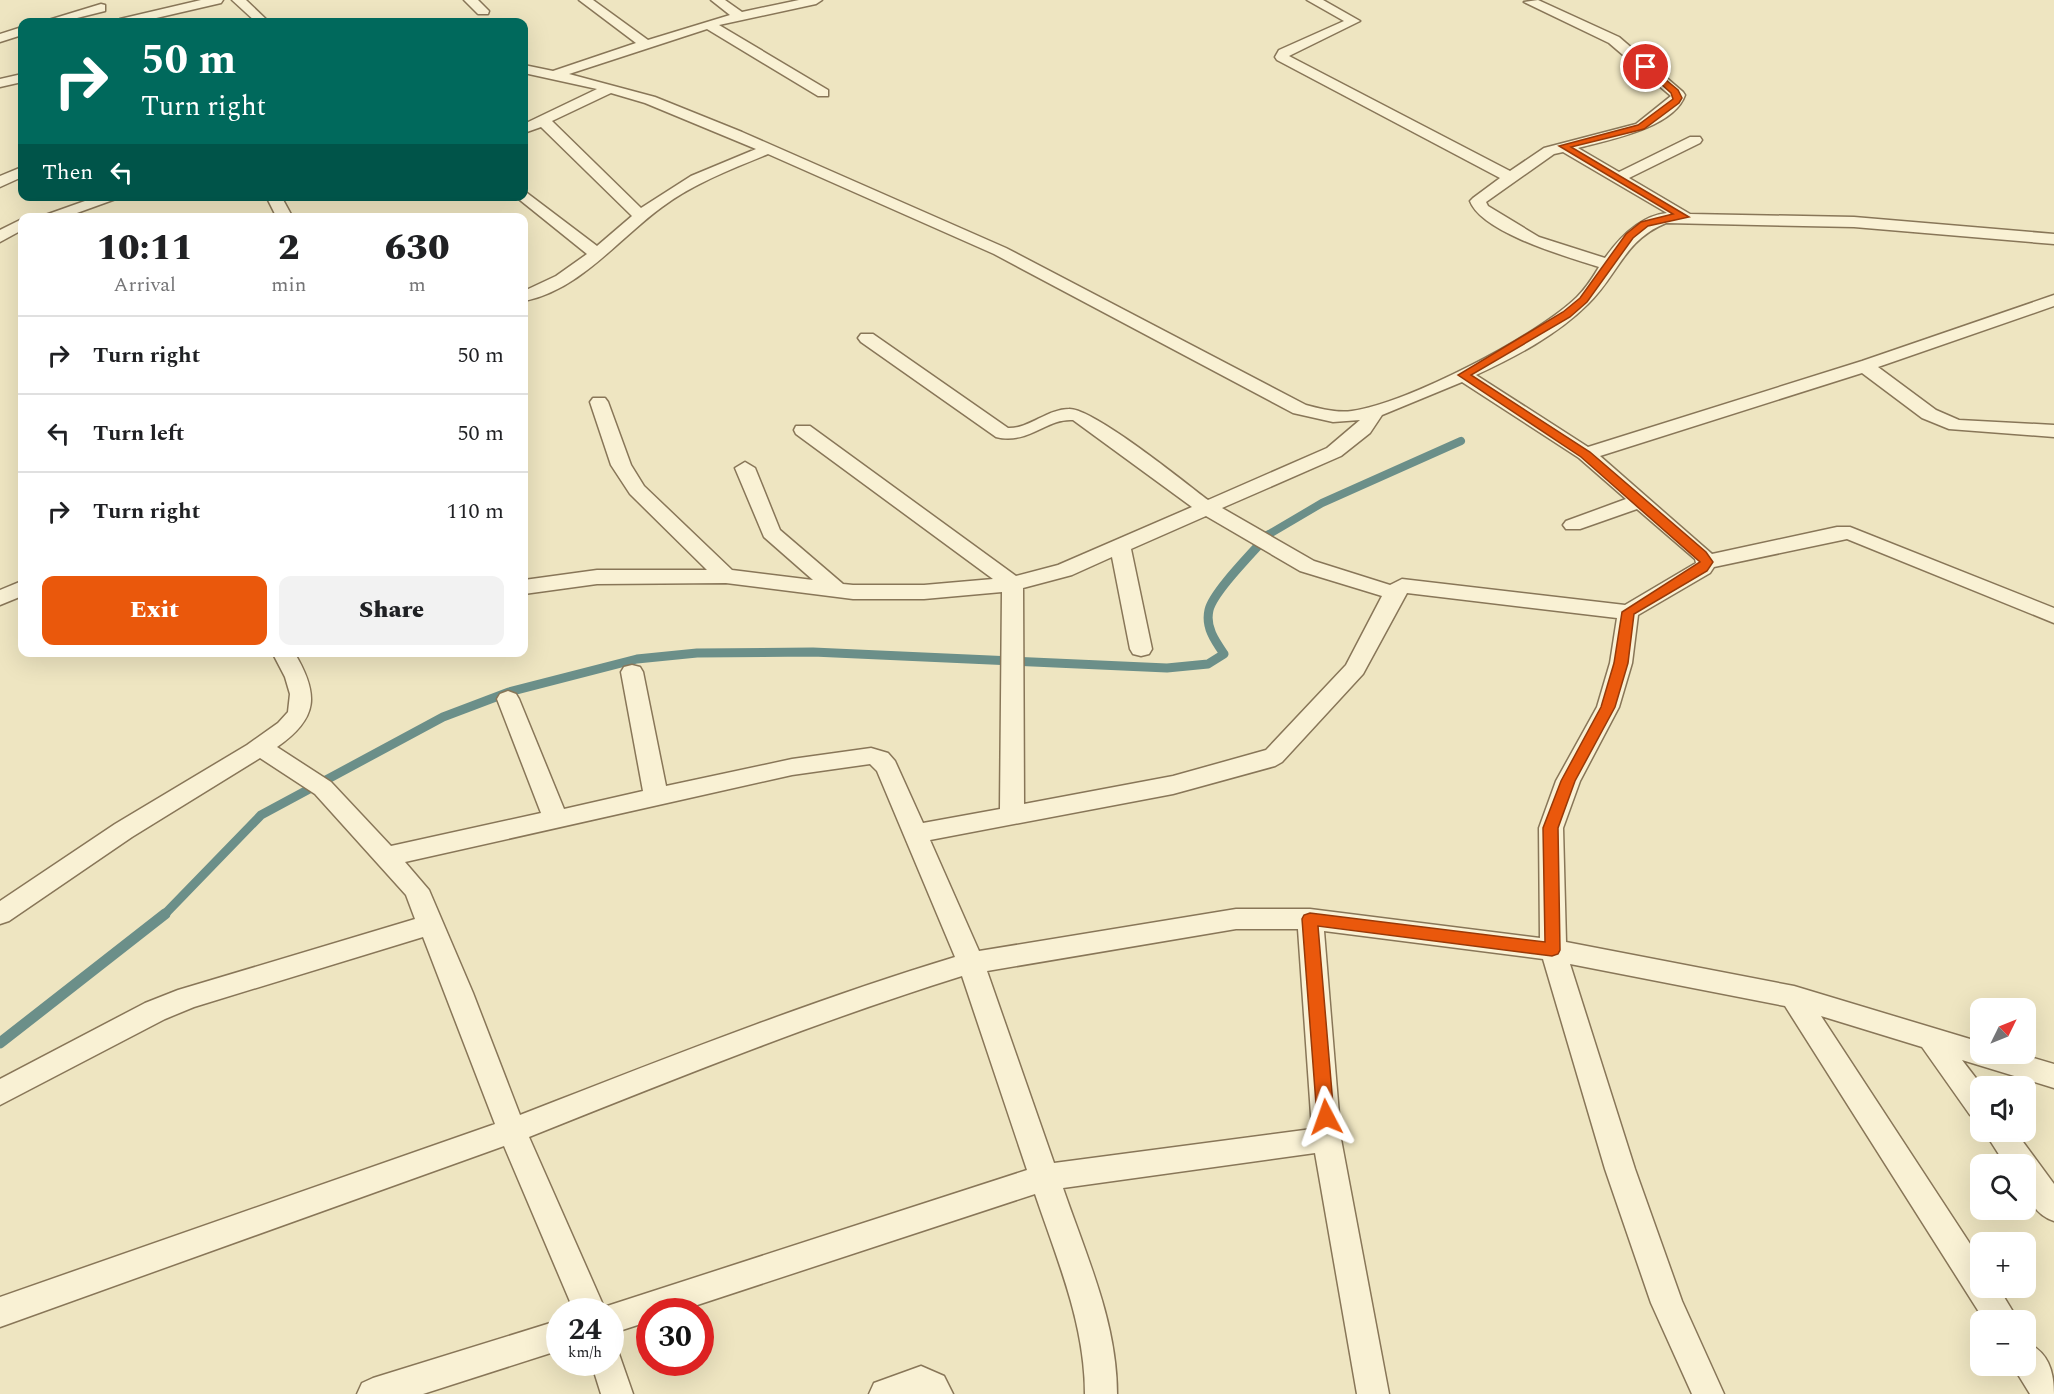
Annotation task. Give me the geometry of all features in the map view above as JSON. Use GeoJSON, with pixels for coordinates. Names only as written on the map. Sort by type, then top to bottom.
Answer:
{"type":"FeatureCollection","features":[{"type":"Feature","properties":{"kind":"street"},"geometry":{"type":"LineString","coordinates":[[63,18],[101,8],[114,0]]}},
{"type":"Feature","properties":{"kind":"street"},"geometry":{"type":"LineString","coordinates":[[142,18],[217,0]]}},
{"type":"Feature","properties":{"kind":"street"},"geometry":{"type":"LineString","coordinates":[[238,0],[258,18]]}},
{"type":"Feature","properties":{"kind":"street"},"geometry":{"type":"LineString","coordinates":[[470,0],[483,11]]}},
{"type":"Feature","properties":{"kind":"street"},"geometry":{"type":"LineString","coordinates":[[585,0],[644,43]]}},
{"type":"Feature","properties":{"kind":"street"},"geometry":{"type":"LineString","coordinates":[[717,0],[739,16]]}},
{"type":"Feature","properties":{"kind":"street"},"geometry":{"type":"LineString","coordinates":[[554,75],[644,43],[708,24],[816,0]]}},
{"type":"Feature","properties":{"kind":"street"},"geometry":{"type":"LineString","coordinates":[[1313,0],[1354,21],[1284,53],[1282,57],[1511,178]]}},
{"type":"Feature","properties":{"kind":"street"},"geometry":{"type":"LineString","coordinates":[[1532,0],[1530,2],[1616,42],[1678,95],[1676,101],[1644,126],[1563,146],[1543,154],[1478,201],[1481,209],[1533,240],[1609,265]]}},
{"type":"Feature","properties":{"kind":"street"},"geometry":{"type":"LineString","coordinates":[[101,8],[112,18]]}},
{"type":"Feature","properties":{"kind":"street"},"geometry":{"type":"LineString","coordinates":[[708,24],[823,93]]}},
{"type":"Feature","properties":{"kind":"street"},"geometry":{"type":"LineString","coordinates":[[0,38],[18,32]]}},
{"type":"Feature","properties":{"kind":"street"},"geometry":{"type":"LineString","coordinates":[[528,70],[610,88],[650,100],[768,149],[1000,251],[1300,409],[1324,415],[1351,417],[1375,412],[1463,375],[1566,315],[1583,300],[1629,236],[1644,224],[1664,218],[1854,222],[2052,242]]}},
{"type":"Feature","properties":{"kind":"street"},"geometry":{"type":"LineString","coordinates":[[0,83],[18,79]]}},
{"type":"Feature","properties":{"kind":"street"},"geometry":{"type":"LineString","coordinates":[[528,127],[610,88]]}},
{"type":"Feature","properties":{"kind":"street"},"geometry":{"type":"LineString","coordinates":[[543,121],[641,216]]}},
{"type":"Feature","properties":{"kind":"street"},"geometry":{"type":"LineString","coordinates":[[1618,178],[1695,140]]}},
{"type":"Feature","properties":{"kind":"street"},"geometry":{"type":"LineString","coordinates":[[1563,146],[1684,217]]}},
{"type":"Feature","properties":{"kind":"street"},"geometry":{"type":"LineString","coordinates":[[528,294],[566,280],[641,216],[687,184],[768,149]]}},
{"type":"Feature","properties":{"kind":"street"},"geometry":{"type":"LineString","coordinates":[[0,182],[18,174]]}},
{"type":"Feature","properties":{"kind":"street"},"geometry":{"type":"LineString","coordinates":[[61,213],[101,201]]}},
{"type":"Feature","properties":{"kind":"street"},"geometry":{"type":"LineString","coordinates":[[528,201],[597,254]]}},
{"type":"Feature","properties":{"kind":"street"},"geometry":{"type":"LineString","coordinates":[[0,237],[18,226]]}},
{"type":"Feature","properties":{"kind":"street"},"geometry":{"type":"LineString","coordinates":[[1586,454],[1865,366],[2054,300]]}},
{"type":"Feature","properties":{"kind":"street"},"geometry":{"type":"LineString","coordinates":[[867,338],[1003,433],[1018,434],[1066,414],[1083,418],[1207,508],[1306,566],[1394,593]]}},
{"type":"Feature","properties":{"kind":"street"},"geometry":{"type":"LineString","coordinates":[[1865,366],[1929,414],[1956,425],[2054,431]]}},
{"type":"Feature","properties":{"kind":"street"},"geometry":{"type":"LineString","coordinates":[[1463,375],[1586,454],[1702,555],[1707,562]]}},
{"type":"Feature","properties":{"kind":"street"},"geometry":{"type":"LineString","coordinates":[[599,402],[621,465],[637,490],[726,576]]}},
{"type":"Feature","properties":{"kind":"street"},"geometry":{"type":"LineString","coordinates":[[528,586],[597,577],[726,576],[836,590],[924,592],[1013,584],[1065,570],[1334,452],[1363,429],[1375,412]]}},
{"type":"Feature","properties":{"kind":"street"},"geometry":{"type":"LineString","coordinates":[[803,430],[1013,584]]}},
{"type":"Feature","properties":{"kind":"street"},"geometry":{"type":"LineString","coordinates":[[745,468],[771,533],[836,590]]}},
{"type":"Feature","properties":{"kind":"street"},"geometry":{"type":"LineString","coordinates":[[1573,525],[1640,501]]}},
{"type":"Feature","properties":{"kind":"street"},"geometry":{"type":"LineString","coordinates":[[917,833],[1173,784],[1274,756],[1350,676],[1394,593],[1402,586],[1628,612],[1703,568],[1707,562],[1850,533],[2054,616]]}},
{"type":"Feature","properties":{"kind":"street"},"geometry":{"type":"LineString","coordinates":[[1120,546],[1140,649]]}},
{"type":"Feature","properties":{"kind":"street"},"geometry":{"type":"LineString","coordinates":[[1012,815],[1013,584]]}},
{"type":"Feature","properties":{"kind":"street"},"geometry":{"type":"LineString","coordinates":[[0,598],[18,590]]}},
{"type":"Feature","properties":{"kind":"street"},"geometry":{"type":"LineString","coordinates":[[1628,612],[1621,663],[1608,707],[1568,781],[1551,828],[1552,950],[1632,1203],[1667,1303],[1708,1394]]}},
{"type":"Feature","properties":{"kind":"street"},"geometry":{"type":"LineString","coordinates":[[0,914],[81,856],[258,746],[295,719],[301,702],[299,678],[286,657]]}},
{"type":"Feature","properties":{"kind":"street"},"geometry":{"type":"LineString","coordinates":[[632,672],[656,797]]}},
{"type":"Feature","properties":{"kind":"street"},"geometry":{"type":"LineString","coordinates":[[508,699],[556,820]]}},
{"type":"Feature","properties":{"kind":"street"},"geometry":{"type":"LineString","coordinates":[[258,746],[318,784],[416,890],[513,1131],[584,1298]]}},
{"type":"Feature","properties":{"kind":"street"},"geometry":{"type":"LineString","coordinates":[[385,857],[792,767],[871,756],[880,759],[887,767],[917,833],[971,963],[1094,1324],[1101,1370],[1101,1394]]}},
{"type":"Feature","properties":{"kind":"street"},"geometry":{"type":"LineString","coordinates":[[0,1312],[513,1131],[752,1036],[859,997],[971,963],[1236,919],[1310,919],[1552,950],[1794,997],[2054,1076]]}},
{"type":"Feature","properties":{"kind":"street"},"geometry":{"type":"LineString","coordinates":[[1310,919],[1327,1139],[1373,1394]]}},
{"type":"Feature","properties":{"kind":"street"},"geometry":{"type":"LineString","coordinates":[[0,1093],[155,1011],[188,998],[431,924]]}},
{"type":"Feature","properties":{"kind":"street"},"geometry":{"type":"LineString","coordinates":[[1794,997],[1970,1271]]}},
{"type":"Feature","properties":{"kind":"street"},"geometry":{"type":"LineString","coordinates":[[1931,1038],[1970,1092]]}},
{"type":"Feature","properties":{"kind":"street"},"geometry":{"type":"LineString","coordinates":[[624,1314],[1043,1178],[1327,1139]]}},
{"type":"Feature","properties":{"kind":"street"},"geometry":{"type":"LineString","coordinates":[[2036,1183],[2054,1208]]}},
{"type":"Feature","properties":{"kind":"street"},"geometry":{"type":"LineString","coordinates":[[373,1394],[546,1339]]}},
{"type":"Feature","properties":{"kind":"street"},"geometry":{"type":"LineString","coordinates":[[2036,1374],[2049,1394]]}},
{"type":"Feature","properties":{"kind":"street"},"geometry":{"type":"LineString","coordinates":[[611,1376],[616,1394]]}},
{"type":"Feature","properties":{"kind":"street"},"geometry":{"type":"LineString","coordinates":[[885,1394],[923,1380],[929,1382],[937,1394]]}},
{"type":"Feature","properties":{"kind":"waterway"},"geometry":{"type":"LineString","coordinates":[[1266,536],[1322,503],[1461,441]]}},
{"type":"Feature","properties":{"kind":"waterway"},"geometry":{"type":"LineString","coordinates":[[165,914],[261,815],[443,717],[509,692],[637,659],[697,653],[813,652],[1167,668],[1208,664],[1224,654],[1214,639],[1208,622],[1212,602],[1268,535]]}},
{"type":"Feature","properties":{"kind":"waterway"},"geometry":{"type":"LineString","coordinates":[[0,1043],[165,914]]}},
{"type":"Feature","properties":{"kind":"route"},"geometry":{"type":"LineString","coordinates":[[1326,1117],[1310,919],[1552,950],[1551,828],[1558,803],[1568,781],[1608,707],[1621,663],[1628,612],[1703,568],[1707,562],[1702,555],[1586,454],[1463,375],[1566,315],[1583,300],[1601,278],[1629,236],[1644,224],[1664,218],[1684,217],[1563,146],[1644,126],[1676,101],[1678,95],[1646,67]]}}]}
